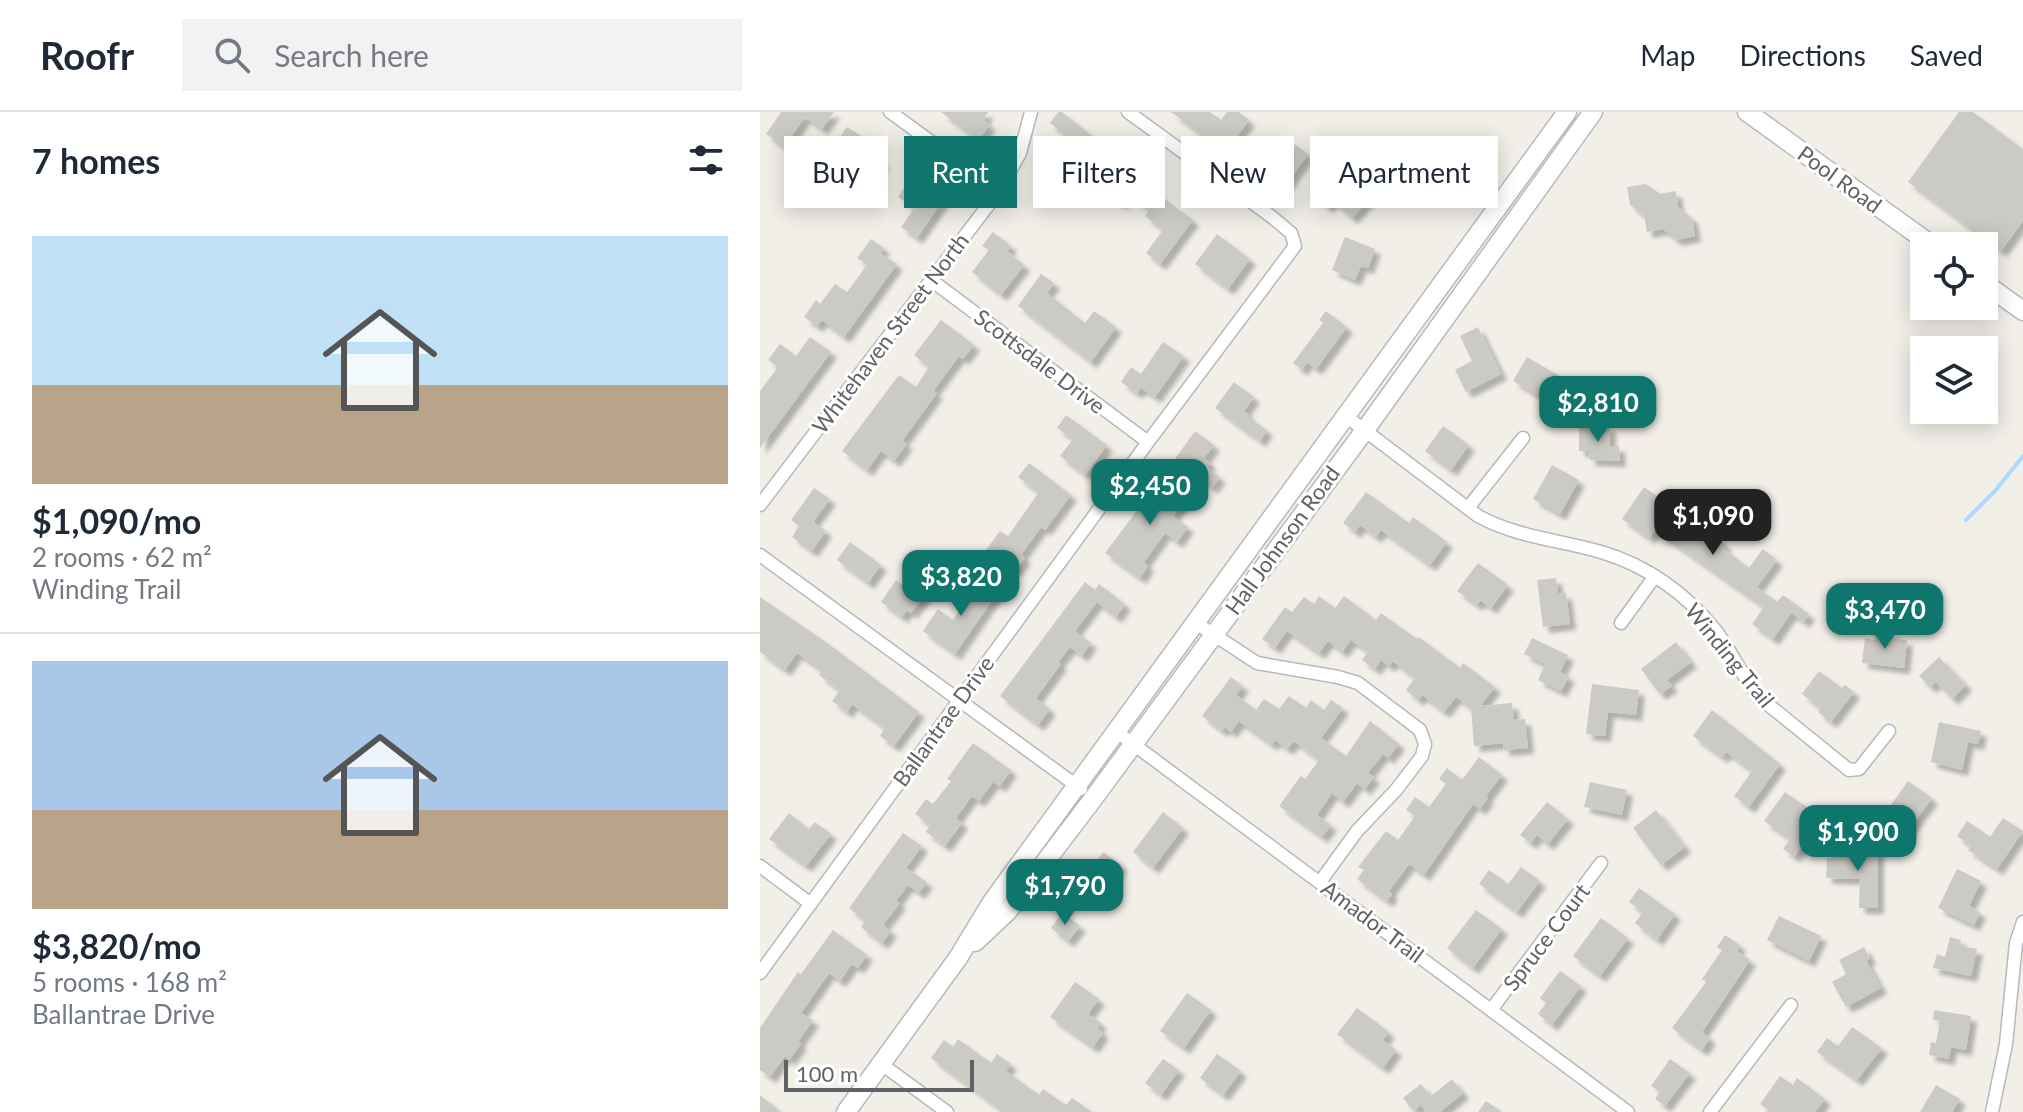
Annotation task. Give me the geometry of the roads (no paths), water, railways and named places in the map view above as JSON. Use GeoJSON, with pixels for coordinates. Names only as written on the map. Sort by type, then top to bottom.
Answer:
{"type":"FeatureCollection","features":[{"type":"Feature","properties":{"kind":"main road","name":"Hall Johnson Road"},"geometry":{"type":"LineString","coordinates":[[846,1112],[958,958],[992,902],[1567,112]]}},
{"type":"Feature","properties":{"kind":"main road","name":"Hall Johnson Road"},"geometry":{"type":"LineString","coordinates":[[958,958],[1008,911],[1093,799],[1365,430],[1593,112]]}},
{"type":"Feature","properties":{"kind":"main road","name":"Pool Road"},"geometry":{"type":"LineString","coordinates":[[1747,112],[1914,232]]}},
{"type":"Feature","properties":{"kind":"main road"},"geometry":{"type":"LineString","coordinates":[[1516,182],[1534,195]]}},
{"type":"Feature","properties":{"kind":"main road"},"geometry":{"type":"LineString","coordinates":[[1998,293],[2023,311]]}},
{"type":"Feature","properties":{"kind":"street"},"geometry":{"type":"LineString","coordinates":[[890,112],[923,136]]}},
{"type":"Feature","properties":{"kind":"street","name":"Whitehaven Street North"},"geometry":{"type":"LineString","coordinates":[[1017,158],[1031,112]]}},
{"type":"Feature","properties":{"kind":"street","name":"Ballantrae Drive"},"geometry":{"type":"LineString","coordinates":[[760,973],[1295,246],[1291,233],[1272,217],[1128,112]]}},
{"type":"Feature","properties":{"kind":"street","name":"Whitehaven Street North"},"geometry":{"type":"LineString","coordinates":[[760,505],[986,208]]}},
{"type":"Feature","properties":{"kind":"street","name":"Scottsdale Drive"},"geometry":{"type":"LineString","coordinates":[[931,280],[1148,442]]}},
{"type":"Feature","properties":{"kind":"street","name":"Winding Trail"},"geometry":{"type":"LineString","coordinates":[[1347,417],[1497,527],[1602,552],[1655,576],[1686,600],[1716,631],[1760,698],[1849,770],[1855,771],[1889,731]]}},
{"type":"Feature","properties":{"kind":"street"},"geometry":{"type":"LineString","coordinates":[[1468,508],[1523,438]]}},
{"type":"Feature","properties":{"kind":"street"},"geometry":{"type":"LineString","coordinates":[[760,555],[1093,799]]}},
{"type":"Feature","properties":{"kind":"street"},"geometry":{"type":"LineString","coordinates":[[1621,623],[1655,576]]}},
{"type":"Feature","properties":{"kind":"street"},"geometry":{"type":"LineString","coordinates":[[1196,623],[1257,663],[1358,683],[1414,723],[1423,737],[1422,756],[1396,790],[1357,831],[1320,882]]}},
{"type":"Feature","properties":{"kind":"street","name":"Amador Trail"},"geometry":{"type":"LineString","coordinates":[[1117,732],[1628,1112]]}},
{"type":"Feature","properties":{"kind":"street","name":"Spruce Court"},"geometry":{"type":"LineString","coordinates":[[1491,1010],[1601,863]]}},
{"type":"Feature","properties":{"kind":"street"},"geometry":{"type":"LineString","coordinates":[[760,866],[811,904]]}},
{"type":"Feature","properties":{"kind":"street"},"geometry":{"type":"LineString","coordinates":[[1992,1112],[2008,1024],[2016,943],[2023,922]]}},
{"type":"Feature","properties":{"kind":"street"},"geometry":{"type":"LineString","coordinates":[[1710,1112],[1791,1005]]}},
{"type":"Feature","properties":{"kind":"street"},"geometry":{"type":"LineString","coordinates":[[2008,1024],[2023,1025]]}},
{"type":"Feature","properties":{"kind":"street"},"geometry":{"type":"LineString","coordinates":[[880,1063],[947,1112]]}},
{"type":"Feature","properties":{"kind":"waterway"},"geometry":{"type":"LineString","coordinates":[[1966,520],[2023,456]]}}]}
